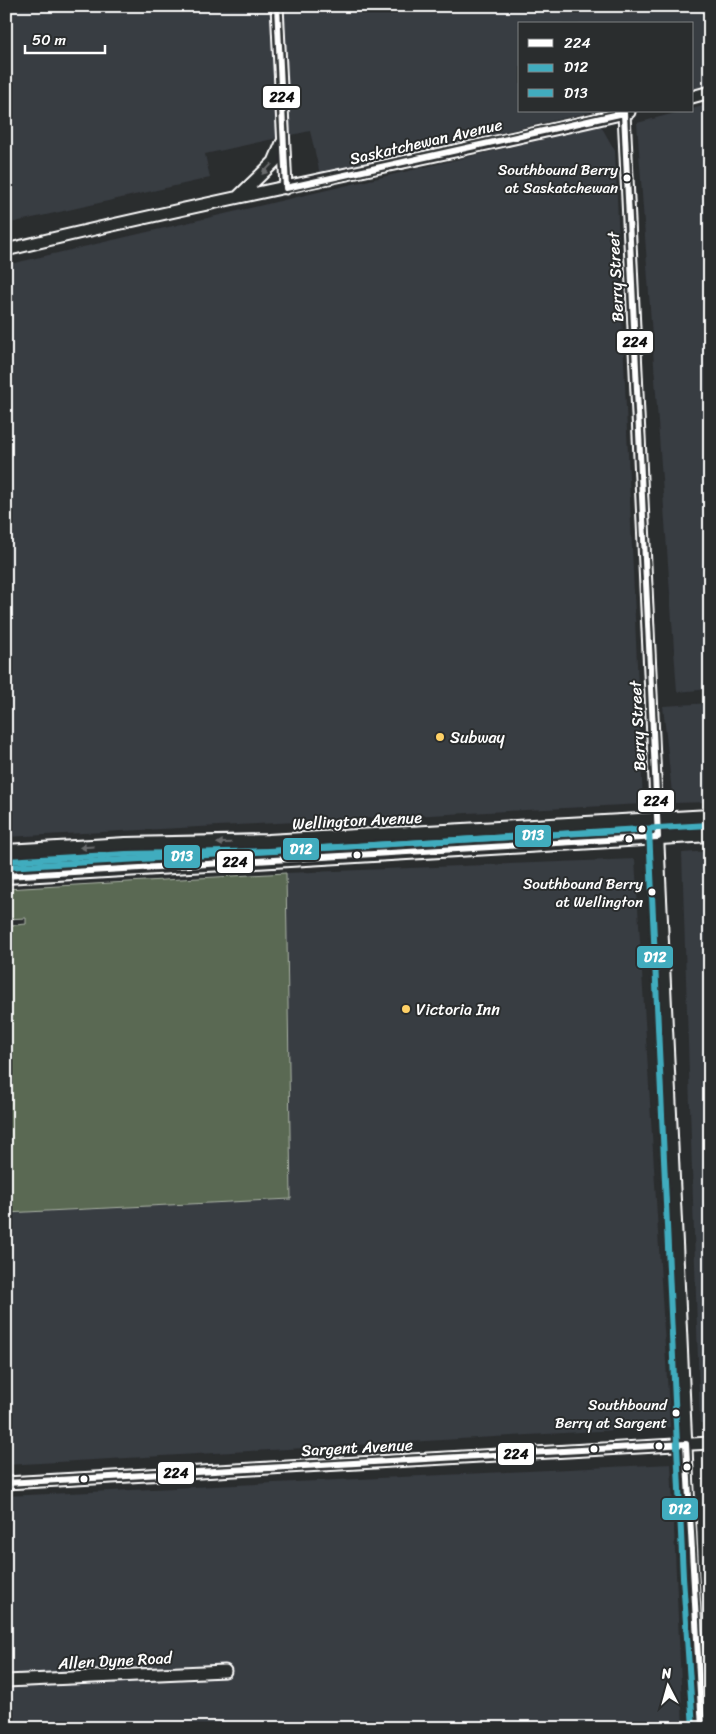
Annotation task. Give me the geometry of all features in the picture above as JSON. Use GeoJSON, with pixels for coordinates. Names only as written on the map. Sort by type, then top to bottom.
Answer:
{"type":"FeatureCollection","features":[{"type":"Feature","properties":{"kind":"main road","name":"Wellington Avenue"},"geometry":{"type":"LineString","coordinates":[[6,852],[126,845],[301,840],[710,817]]}},
{"type":"Feature","properties":{"kind":"main road","name":"Wellington Avenue"},"geometry":{"type":"LineString","coordinates":[[6,876],[710,834]]}},
{"type":"Feature","properties":{"kind":"street"},"geometry":{"type":"LineString","coordinates":[[278,6],[286,188]]}},
{"type":"Feature","properties":{"kind":"street"},"geometry":{"type":"LineString","coordinates":[[694,96],[710,92]]}},
{"type":"Feature","properties":{"kind":"street","name":"Saskatchewan Avenue"},"geometry":{"type":"LineString","coordinates":[[6,250],[126,220],[286,188],[627,112]]}},
{"type":"Feature","properties":{"kind":"street","name":"Berry Street"},"geometry":{"type":"LineString","coordinates":[[627,112],[686,1444],[702,1728]]}},
{"type":"Feature","properties":{"kind":"street"},"geometry":{"type":"LineString","coordinates":[[238,197],[274,162],[280,150],[284,134]]}},
{"type":"Feature","properties":{"kind":"street"},"geometry":{"type":"LineString","coordinates":[[494,829],[496,846]]}},
{"type":"Feature","properties":{"kind":"street"},"geometry":{"type":"LineString","coordinates":[[301,840],[302,857]]}},
{"type":"Feature","properties":{"kind":"street","name":"Sargent Avenue"},"geometry":{"type":"LineString","coordinates":[[6,1482],[710,1443]]}},
{"type":"Feature","properties":{"kind":"street","name":"Allen Dyne Road"},"geometry":{"type":"LineString","coordinates":[[6,1681],[226,1671]]}},
{"type":"Feature","properties":{"kind":"shaded area"},"geometry":{"type":"Polygon","coordinates":[[[6,6],[710,6],[710,85],[694,89],[694,22],[518,22],[518,112],[591,112],[320,174],[310,131],[205,154],[210,178],[6,224],[6,6]]]}},
{"type":"Feature","properties":{"kind":"shaded area"},"geometry":{"type":"Polygon","coordinates":[[[710,104],[710,689],[677,692],[637,123],[679,112],[694,112],[694,108],[710,104]]]}},
{"type":"Feature","properties":{"kind":"shaded area"},"geometry":{"type":"Polygon","coordinates":[[[601,126],[615,151],[643,804],[6,837],[6,265],[601,126]]]}},
{"type":"Feature","properties":{"kind":"shaded area"},"geometry":{"type":"Polygon","coordinates":[[[710,703],[710,802],[673,803],[663,706],[710,703]]]}},
{"type":"Feature","properties":{"kind":"shaded area"},"geometry":{"type":"Polygon","coordinates":[[[710,851],[710,1423],[700,1423],[682,853],[710,851]]]}},
{"type":"Feature","properties":{"kind":"shaded area"},"geometry":{"type":"Polygon","coordinates":[[[635,859],[670,1427],[6,1465],[6,1213],[291,1199],[286,873],[635,859]]]}},
{"type":"Feature","properties":{"kind":"shaded area"},"geometry":{"type":"Polygon","coordinates":[[[671,1464],[683,1728],[6,1728],[6,1496],[671,1464]]]}},
{"type":"Feature","properties":{"kind":"green space"},"geometry":{"type":"Polygon","coordinates":[[[263,848],[263,853],[6,869],[6,862],[263,848]]]}},
{"type":"Feature","properties":{"kind":"green space"},"geometry":{"type":"Polygon","coordinates":[[[286,873],[291,1199],[6,1213],[6,965],[9,964],[6,926],[26,924],[26,918],[6,919],[6,889],[286,873]]]}},
{"type":"Feature","properties":{"kind":"transit line","name":"224"},"geometry":{"type":"LineString","coordinates":[[277,6],[286,188]]}},
{"type":"Feature","properties":{"kind":"transit line","name":"224"},"geometry":{"type":"LineString","coordinates":[[286,188],[624,113]]}},
{"type":"Feature","properties":{"kind":"transit line","name":"224"},"geometry":{"type":"LineString","coordinates":[[6,876],[658,837],[624,113]]}},
{"type":"Feature","properties":{"kind":"transit line","name":"D13"},"geometry":{"type":"LineString","coordinates":[[6,867],[709,825]]}},
{"type":"Feature","properties":{"kind":"transit line","name":"D12"},"geometry":{"type":"LineString","coordinates":[[7,861],[126,854],[268,851],[649,829],[683,1577],[693,1728]]}},
{"type":"Feature","properties":{"kind":"transit line","name":"224"},"geometry":{"type":"LineString","coordinates":[[686,1444],[702,1728]]}},
{"type":"Feature","properties":{"kind":"transit line","name":"224"},"geometry":{"type":"LineString","coordinates":[[6,1483],[686,1444]]}},
{"type":"Feature","properties":{"kind":"place","name":"Southbound Berry at Saskatchewan"},"geometry":{"type":"Point","coordinates":[627,178]}},
{"type":"Feature","properties":{"kind":"place","name":"Subway"},"geometry":{"type":"Point","coordinates":[440,737]}},
{"type":"Feature","properties":{"kind":"place","name":"Southbound Berry at Wellington"},"geometry":{"type":"Point","coordinates":[652,892]}},
{"type":"Feature","properties":{"kind":"place","name":"Victoria Inn"},"geometry":{"type":"Point","coordinates":[406,1009]}},
{"type":"Feature","properties":{"kind":"place","name":"Southbound Berry at Sargent"},"geometry":{"type":"Point","coordinates":[676,1413]}}]}
